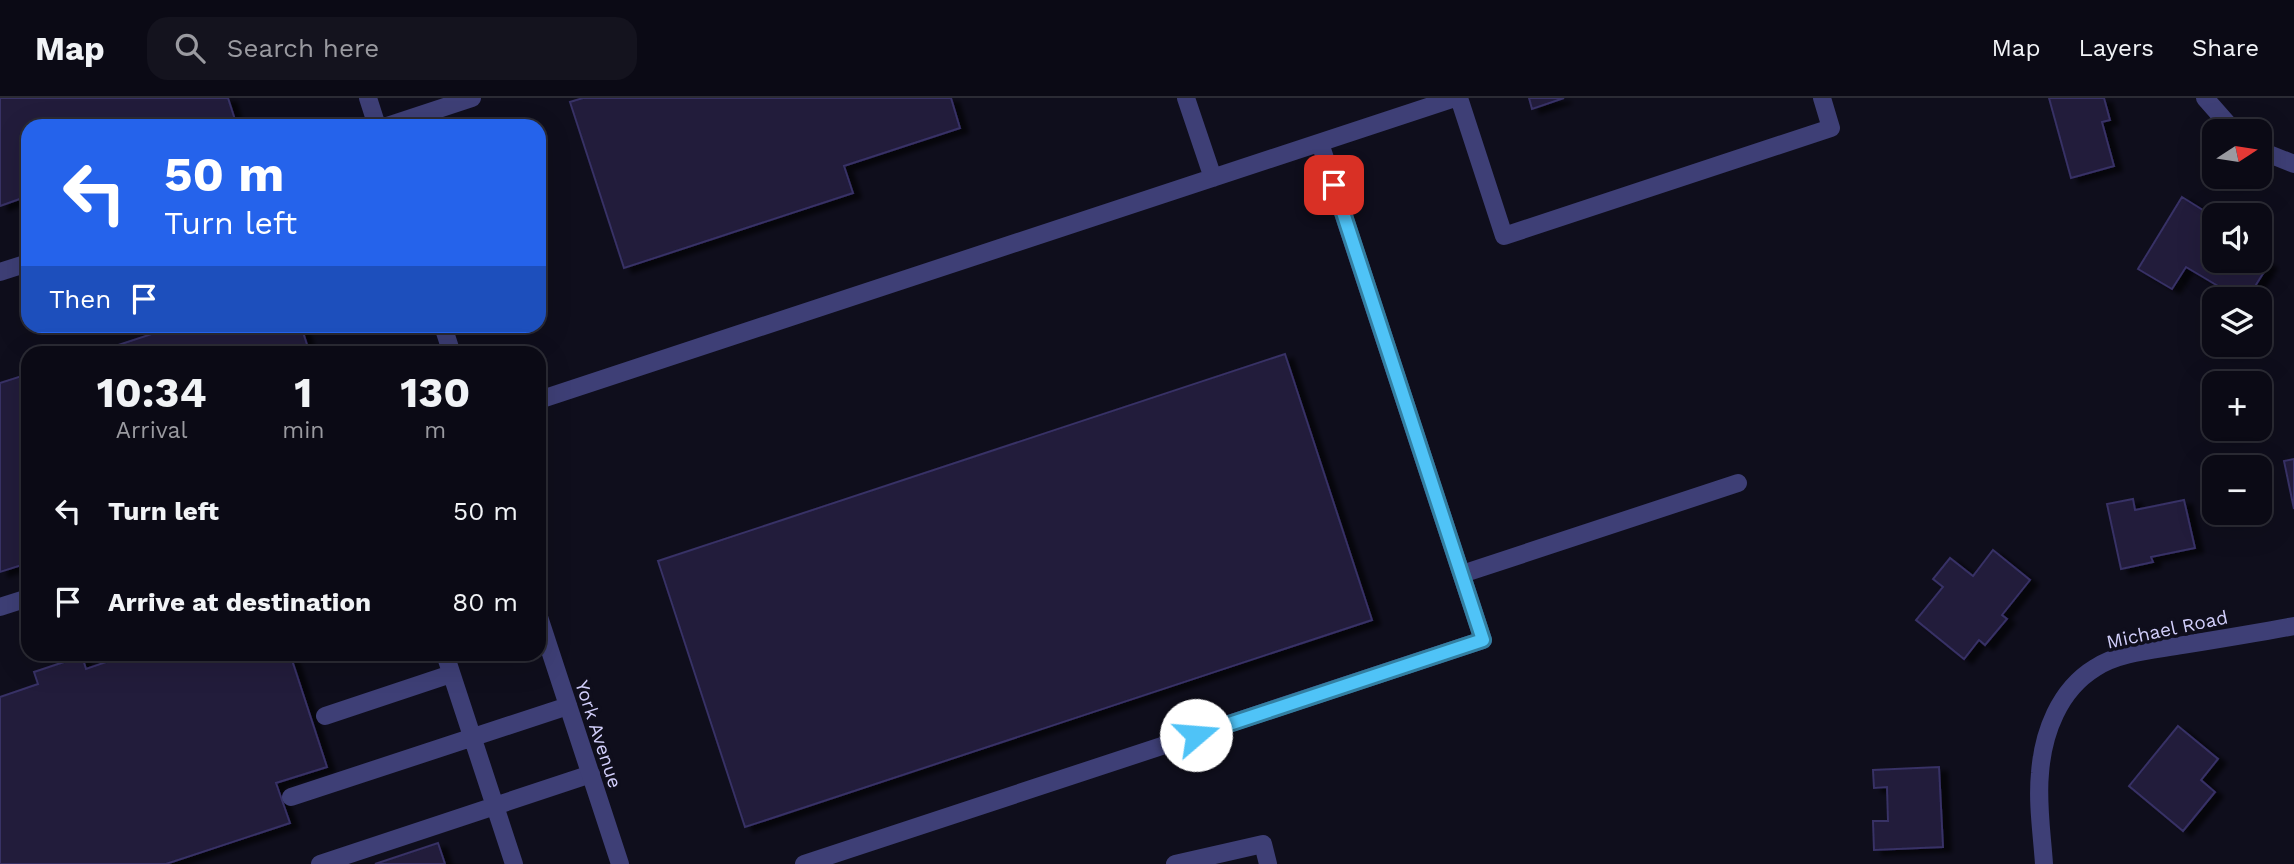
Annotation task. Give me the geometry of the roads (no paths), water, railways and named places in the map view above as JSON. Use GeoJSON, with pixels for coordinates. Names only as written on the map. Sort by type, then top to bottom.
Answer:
{"type":"FeatureCollection","features":[{"type":"Feature","properties":{"kind":"street"},"geometry":{"type":"LineString","coordinates":[[368,98],[375,119]]}},
{"type":"Feature","properties":{"kind":"street"},"geometry":{"type":"LineString","coordinates":[[408,119],[472,98]]}},
{"type":"Feature","properties":{"kind":"street"},"geometry":{"type":"LineString","coordinates":[[1186,98],[1213,178]]}},
{"type":"Feature","properties":{"kind":"street"},"geometry":{"type":"LineString","coordinates":[[546,398],[1457,98],[1504,236],[1831,128],[1822,98]]}},
{"type":"Feature","properties":{"kind":"street"},"geometry":{"type":"LineString","coordinates":[[2205,98],[2223,119]]}},
{"type":"Feature","properties":{"kind":"street"},"geometry":{"type":"LineString","coordinates":[[804,864],[1483,640],[1320,143]]}},
{"type":"Feature","properties":{"kind":"street"},"geometry":{"type":"LineString","coordinates":[[2272,155],[2294,164]]}},
{"type":"Feature","properties":{"kind":"street"},"geometry":{"type":"LineString","coordinates":[[0,272],[21,265]]}},
{"type":"Feature","properties":{"kind":"street"},"geometry":{"type":"LineString","coordinates":[[1462,574],[1738,483]]}},
{"type":"Feature","properties":{"kind":"street"},"geometry":{"type":"LineString","coordinates":[[0,607],[21,600]]}},
{"type":"Feature","properties":{"kind":"street","name":"Michael Road"},"geometry":{"type":"LineString","coordinates":[[2044,864],[2039,800],[2044,747],[2051,722],[2062,700],[2079,680],[2096,666],[2143,652],[2294,626]]}},
{"type":"Feature","properties":{"kind":"street","name":"York Avenue"},"geometry":{"type":"LineString","coordinates":[[546,638],[620,864]]}},
{"type":"Feature","properties":{"kind":"street"},"geometry":{"type":"LineString","coordinates":[[447,661],[514,864]]}},
{"type":"Feature","properties":{"kind":"street"},"geometry":{"type":"LineString","coordinates":[[326,716],[451,674]]}},
{"type":"Feature","properties":{"kind":"street"},"geometry":{"type":"LineString","coordinates":[[291,797],[568,706]]}},
{"type":"Feature","properties":{"kind":"street"},"geometry":{"type":"LineString","coordinates":[[320,864],[591,775]]}},
{"type":"Feature","properties":{"kind":"street"},"geometry":{"type":"LineString","coordinates":[[1175,864],[1263,844],[1268,864]]}}]}
